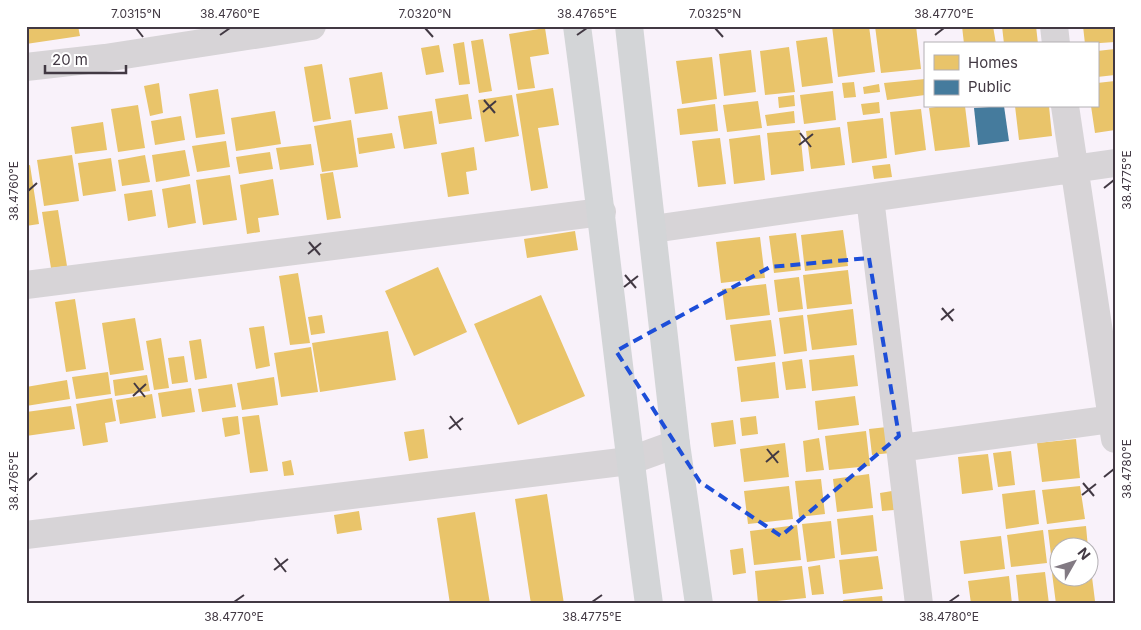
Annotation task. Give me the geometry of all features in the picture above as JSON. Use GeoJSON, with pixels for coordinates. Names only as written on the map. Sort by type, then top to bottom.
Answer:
{"type":"FeatureCollection","features":[{"type":"Feature","properties":{"kind":"main road"},"geometry":{"type":"LineString","coordinates":[[577,26],[602,212],[630,461],[649,604]]}},
{"type":"Feature","properties":{"kind":"main road"},"geometry":{"type":"LineString","coordinates":[[629,26],[676,444],[699,604]]}},
{"type":"Feature","properties":{"kind":"street"},"geometry":{"type":"LineString","coordinates":[[26,67],[105,58],[312,26]]}},
{"type":"Feature","properties":{"kind":"street"},"geometry":{"type":"LineString","coordinates":[[1054,26],[1056,42]]}},
{"type":"Feature","properties":{"kind":"street"},"geometry":{"type":"LineString","coordinates":[[900,448],[1113,429],[1065,108]]}},
{"type":"Feature","properties":{"kind":"street"},"geometry":{"type":"LineString","coordinates":[[653,229],[1115,163]]}},
{"type":"Feature","properties":{"kind":"street"},"geometry":{"type":"LineString","coordinates":[[870,198],[919,604]]}},
{"type":"Feature","properties":{"kind":"street"},"geometry":{"type":"LineString","coordinates":[[26,285],[602,212]]}},
{"type":"Feature","properties":{"kind":"street"},"geometry":{"type":"LineString","coordinates":[[26,535],[630,461],[676,444]]}},
{"type":"Feature","properties":{"kind":"highlighted area"},"geometry":{"type":"Polygon","coordinates":[[[869,258],[899,436],[781,536],[700,482],[616,351],[770,267],[869,258]]]}},
{"type":"Feature","properties":{"kind":"building: Homes"},"geometry":{"type":"Polygon","coordinates":[[[26,26],[78,26],[80,36],[26,44],[26,26]]]}},
{"type":"Feature","properties":{"kind":"building: Homes"},"geometry":{"type":"Polygon","coordinates":[[[832,26],[869,26],[875,72],[838,77],[832,26]]]}},
{"type":"Feature","properties":{"kind":"building: Homes"},"geometry":{"type":"Polygon","coordinates":[[[875,26],[916,26],[921,69],[881,73],[875,26]]]}},
{"type":"Feature","properties":{"kind":"building: Homes"},"geometry":{"type":"Polygon","coordinates":[[[962,26],[993,26],[996,42],[964,42],[962,26]]]}},
{"type":"Feature","properties":{"kind":"building: Homes"},"geometry":{"type":"Polygon","coordinates":[[[1002,26],[1036,26],[1038,42],[1004,42],[1002,26]]]}},
{"type":"Feature","properties":{"kind":"building: Homes"},"geometry":{"type":"Polygon","coordinates":[[[1083,26],[1115,26],[1115,42],[1085,42],[1083,26]]]}},
{"type":"Feature","properties":{"kind":"building: Homes"},"geometry":{"type":"Polygon","coordinates":[[[545,28],[549,54],[530,57],[535,88],[518,90],[509,34],[545,28]]]}},
{"type":"Feature","properties":{"kind":"building: Homes"},"geometry":{"type":"Polygon","coordinates":[[[827,37],[833,83],[802,87],[796,41],[827,37]]]}},
{"type":"Feature","properties":{"kind":"building: Homes"},"geometry":{"type":"Polygon","coordinates":[[[483,39],[492,91],[479,93],[471,41],[483,39]]]}},
{"type":"Feature","properties":{"kind":"building: Homes"},"geometry":{"type":"Polygon","coordinates":[[[464,42],[470,84],[459,85],[453,44],[464,42]]]}},
{"type":"Feature","properties":{"kind":"building: Homes"},"geometry":{"type":"Polygon","coordinates":[[[439,45],[444,72],[426,75],[421,48],[439,45]]]}},
{"type":"Feature","properties":{"kind":"building: Homes"},"geometry":{"type":"Polygon","coordinates":[[[789,47],[795,92],[765,95],[760,51],[789,47]]]}},
{"type":"Feature","properties":{"kind":"building: Homes"},"geometry":{"type":"Polygon","coordinates":[[[1115,49],[1115,75],[1098,77],[1098,51],[1115,49]]]}},
{"type":"Feature","properties":{"kind":"building: Homes"},"geometry":{"type":"Polygon","coordinates":[[[751,50],[756,92],[724,96],[719,54],[751,50]]]}},
{"type":"Feature","properties":{"kind":"building: Homes"},"geometry":{"type":"Polygon","coordinates":[[[712,57],[717,99],[682,104],[676,61],[712,57]]]}},
{"type":"Feature","properties":{"kind":"building: Homes"},"geometry":{"type":"Polygon","coordinates":[[[322,64],[331,119],[313,122],[304,67],[322,64]]]}},
{"type":"Feature","properties":{"kind":"building: Homes"},"geometry":{"type":"Polygon","coordinates":[[[382,72],[388,109],[355,114],[349,78],[382,72]]]}},
{"type":"Feature","properties":{"kind":"building: Homes"},"geometry":{"type":"Polygon","coordinates":[[[924,79],[924,95],[887,100],[884,83],[924,79]]]}},
{"type":"Feature","properties":{"kind":"building: Homes"},"geometry":{"type":"Polygon","coordinates":[[[1115,81],[1115,130],[1095,133],[1091,108],[1098,108],[1098,83],[1115,81]]]}},
{"type":"Feature","properties":{"kind":"building: Homes"},"geometry":{"type":"Polygon","coordinates":[[[854,82],[856,97],[844,98],[842,83],[854,82]]]}},
{"type":"Feature","properties":{"kind":"building: Homes"},"geometry":{"type":"Polygon","coordinates":[[[159,83],[163,113],[150,116],[144,86],[159,83]]]}},
{"type":"Feature","properties":{"kind":"building: Homes"},"geometry":{"type":"Polygon","coordinates":[[[879,84],[880,92],[864,94],[863,87],[879,84]]]}},
{"type":"Feature","properties":{"kind":"building: Homes"},"geometry":{"type":"Polygon","coordinates":[[[553,88],[559,125],[538,128],[548,188],[531,191],[516,94],[553,88]]]}},
{"type":"Feature","properties":{"kind":"building: Homes"},"geometry":{"type":"Polygon","coordinates":[[[218,89],[225,134],[196,138],[189,94],[218,89]]]}},
{"type":"Feature","properties":{"kind":"building: Homes"},"geometry":{"type":"Polygon","coordinates":[[[833,91],[836,120],[804,124],[800,95],[833,91]]]}},
{"type":"Feature","properties":{"kind":"building: Homes"},"geometry":{"type":"Polygon","coordinates":[[[468,94],[472,119],[439,124],[435,99],[468,94]]]}},
{"type":"Feature","properties":{"kind":"building: Homes"},"geometry":{"type":"Polygon","coordinates":[[[512,95],[519,136],[485,142],[478,100],[512,95]]]}},
{"type":"Feature","properties":{"kind":"building: Homes"},"geometry":{"type":"Polygon","coordinates":[[[794,95],[795,106],[779,108],[778,97],[794,95]]]}},
{"type":"Feature","properties":{"kind":"building: Homes"},"geometry":{"type":"Polygon","coordinates":[[[758,101],[762,128],[727,132],[723,105],[758,101]]]}},
{"type":"Feature","properties":{"kind":"building: Homes"},"geometry":{"type":"Polygon","coordinates":[[[879,102],[880,113],[863,115],[861,104],[879,102]]]}},
{"type":"Feature","properties":{"kind":"building: Homes"},"geometry":{"type":"Polygon","coordinates":[[[715,104],[718,131],[680,135],[677,109],[715,104]]]}},
{"type":"Feature","properties":{"kind":"building: Homes"},"geometry":{"type":"Polygon","coordinates":[[[138,105],[145,148],[118,152],[111,109],[138,105]]]}},
{"type":"Feature","properties":{"kind":"building: Homes"},"geometry":{"type":"Polygon","coordinates":[[[929,108],[965,108],[970,147],[935,151],[929,108]]]}},
{"type":"Feature","properties":{"kind":"building: Homes"},"geometry":{"type":"Polygon","coordinates":[[[1015,108],[1049,108],[1052,136],[1019,140],[1015,108]]]}},
{"type":"Feature","properties":{"kind":"building: Homes"},"geometry":{"type":"Polygon","coordinates":[[[921,109],[926,150],[895,155],[890,112],[921,109]]]}},
{"type":"Feature","properties":{"kind":"building: Homes"},"geometry":{"type":"Polygon","coordinates":[[[275,111],[281,144],[236,151],[231,118],[275,111]]]}},
{"type":"Feature","properties":{"kind":"building: Homes"},"geometry":{"type":"Polygon","coordinates":[[[432,111],[437,144],[404,149],[398,116],[432,111]]]}},
{"type":"Feature","properties":{"kind":"building: Homes"},"geometry":{"type":"Polygon","coordinates":[[[794,111],[795,123],[767,126],[765,115],[794,111]]]}},
{"type":"Feature","properties":{"kind":"building: Homes"},"geometry":{"type":"Polygon","coordinates":[[[181,116],[185,140],[155,145],[151,121],[181,116]]]}},
{"type":"Feature","properties":{"kind":"building: Homes"},"geometry":{"type":"Polygon","coordinates":[[[883,118],[887,158],[852,163],[847,122],[883,118]]]}},
{"type":"Feature","properties":{"kind":"building: Homes"},"geometry":{"type":"Polygon","coordinates":[[[351,120],[358,167],[322,172],[314,126],[351,120]]]}},
{"type":"Feature","properties":{"kind":"building: Homes"},"geometry":{"type":"Polygon","coordinates":[[[103,122],[107,150],[75,154],[71,127],[103,122]]]}},
{"type":"Feature","properties":{"kind":"building: Homes"},"geometry":{"type":"Polygon","coordinates":[[[840,127],[845,165],[811,169],[806,131],[840,127]]]}},
{"type":"Feature","properties":{"kind":"building: Homes"},"geometry":{"type":"Polygon","coordinates":[[[800,130],[804,171],[771,175],[767,133],[800,130]]]}},
{"type":"Feature","properties":{"kind":"building: Homes"},"geometry":{"type":"Polygon","coordinates":[[[392,133],[395,148],[359,154],[357,138],[392,133]]]}},
{"type":"Feature","properties":{"kind":"building: Homes"},"geometry":{"type":"Polygon","coordinates":[[[760,135],[765,180],[734,184],[729,139],[760,135]]]}},
{"type":"Feature","properties":{"kind":"building: Homes"},"geometry":{"type":"Polygon","coordinates":[[[720,138],[726,184],[698,187],[692,141],[720,138]]]}},
{"type":"Feature","properties":{"kind":"building: Homes"},"geometry":{"type":"Polygon","coordinates":[[[226,141],[230,167],[197,172],[192,146],[226,141]]]}},
{"type":"Feature","properties":{"kind":"building: Homes"},"geometry":{"type":"Polygon","coordinates":[[[311,144],[314,165],[280,170],[276,148],[311,144]]]}},
{"type":"Feature","properties":{"kind":"building: Homes"},"geometry":{"type":"Polygon","coordinates":[[[474,147],[477,170],[466,172],[469,194],[448,197],[441,153],[474,147]]]}},
{"type":"Feature","properties":{"kind":"building: Homes"},"geometry":{"type":"Polygon","coordinates":[[[185,150],[190,176],[156,182],[152,155],[185,150]]]}},
{"type":"Feature","properties":{"kind":"building: Homes"},"geometry":{"type":"Polygon","coordinates":[[[270,152],[273,169],[239,174],[236,157],[270,152]]]}},
{"type":"Feature","properties":{"kind":"building: Homes"},"geometry":{"type":"Polygon","coordinates":[[[72,155],[79,201],[44,206],[37,160],[72,155]]]}},
{"type":"Feature","properties":{"kind":"building: Homes"},"geometry":{"type":"Polygon","coordinates":[[[145,155],[150,182],[122,186],[118,160],[145,155]]]}},
{"type":"Feature","properties":{"kind":"building: Homes"},"geometry":{"type":"Polygon","coordinates":[[[111,158],[116,191],[83,196],[78,163],[111,158]]]}},
{"type":"Feature","properties":{"kind":"building: Homes"},"geometry":{"type":"Polygon","coordinates":[[[890,164],[892,177],[874,179],[872,166],[890,164]]]}},
{"type":"Feature","properties":{"kind":"building: Homes"},"geometry":{"type":"Polygon","coordinates":[[[30,165],[39,224],[26,226],[26,166],[30,165]]]}},
{"type":"Feature","properties":{"kind":"building: Homes"},"geometry":{"type":"Polygon","coordinates":[[[333,172],[341,218],[327,220],[320,174],[333,172]]]}},
{"type":"Feature","properties":{"kind":"building: Homes"},"geometry":{"type":"Polygon","coordinates":[[[230,175],[237,220],[203,225],[196,180],[230,175]]]}},
{"type":"Feature","properties":{"kind":"building: Homes"},"geometry":{"type":"Polygon","coordinates":[[[273,179],[279,215],[258,218],[260,232],[247,234],[240,185],[273,179]]]}},
{"type":"Feature","properties":{"kind":"building: Homes"},"geometry":{"type":"Polygon","coordinates":[[[190,184],[196,223],[168,228],[162,189],[190,184]]]}},
{"type":"Feature","properties":{"kind":"building: Homes"},"geometry":{"type":"Polygon","coordinates":[[[152,190],[156,216],[128,221],[124,194],[152,190]]]}},
{"type":"Feature","properties":{"kind":"building: Homes"},"geometry":{"type":"Polygon","coordinates":[[[58,210],[67,266],[51,268],[42,212],[58,210]]]}},
{"type":"Feature","properties":{"kind":"building: Homes"},"geometry":{"type":"Polygon","coordinates":[[[843,230],[848,266],[805,271],[801,235],[843,230]]]}},
{"type":"Feature","properties":{"kind":"building: Homes"},"geometry":{"type":"Polygon","coordinates":[[[575,231],[578,250],[527,258],[524,239],[575,231]]]}},
{"type":"Feature","properties":{"kind":"building: Homes"},"geometry":{"type":"Polygon","coordinates":[[[796,233],[801,270],[774,273],[769,236],[796,233]]]}},
{"type":"Feature","properties":{"kind":"building: Homes"},"geometry":{"type":"Polygon","coordinates":[[[760,237],[765,278],[721,283],[716,242],[760,237]]]}},
{"type":"Feature","properties":{"kind":"building: Homes"},"geometry":{"type":"Polygon","coordinates":[[[438,267],[467,332],[414,356],[385,291],[438,267]]]}},
{"type":"Feature","properties":{"kind":"building: Homes"},"geometry":{"type":"Polygon","coordinates":[[[848,270],[852,304],[807,309],[803,275],[848,270]]]}},
{"type":"Feature","properties":{"kind":"building: Homes"},"geometry":{"type":"Polygon","coordinates":[[[298,273],[310,343],[290,345],[279,276],[298,273]]]}},
{"type":"Feature","properties":{"kind":"building: Homes"},"geometry":{"type":"Polygon","coordinates":[[[799,277],[803,309],[778,312],[774,280],[799,277]]]}},
{"type":"Feature","properties":{"kind":"building: Homes"},"geometry":{"type":"Polygon","coordinates":[[[766,284],[770,315],[726,320],[722,289],[766,284]]]}},
{"type":"Feature","properties":{"kind":"building: Homes"},"geometry":{"type":"Polygon","coordinates":[[[541,295],[585,396],[518,425],[474,324],[541,295]]]}},
{"type":"Feature","properties":{"kind":"building: Homes"},"geometry":{"type":"Polygon","coordinates":[[[75,299],[86,369],[66,372],[55,302],[75,299]]]}},
{"type":"Feature","properties":{"kind":"building: Homes"},"geometry":{"type":"Polygon","coordinates":[[[853,309],[857,345],[812,350],[807,315],[853,309]]]}},
{"type":"Feature","properties":{"kind":"building: Homes"},"geometry":{"type":"Polygon","coordinates":[[[322,315],[325,333],[311,335],[308,317],[322,315]]]}},
{"type":"Feature","properties":{"kind":"building: Homes"},"geometry":{"type":"Polygon","coordinates":[[[803,315],[807,351],[784,354],[779,318],[803,315]]]}},
{"type":"Feature","properties":{"kind":"building: Homes"},"geometry":{"type":"Polygon","coordinates":[[[135,318],[144,370],[110,375],[102,323],[135,318]]]}},
{"type":"Feature","properties":{"kind":"building: Homes"},"geometry":{"type":"Polygon","coordinates":[[[771,320],[776,356],[735,361],[730,325],[771,320]]]}},
{"type":"Feature","properties":{"kind":"building: Homes"},"geometry":{"type":"Polygon","coordinates":[[[264,326],[270,366],[256,369],[249,328],[264,326]]]}},
{"type":"Feature","properties":{"kind":"building: Homes"},"geometry":{"type":"Polygon","coordinates":[[[388,331],[396,380],[320,392],[312,343],[388,331]]]}},
{"type":"Feature","properties":{"kind":"building: Homes"},"geometry":{"type":"Polygon","coordinates":[[[161,338],[169,388],[154,390],[146,341],[161,338]]]}},
{"type":"Feature","properties":{"kind":"building: Homes"},"geometry":{"type":"Polygon","coordinates":[[[201,339],[207,378],[195,380],[189,341],[201,339]]]}},
{"type":"Feature","properties":{"kind":"building: Homes"},"geometry":{"type":"Polygon","coordinates":[[[311,347],[318,392],[281,397],[274,353],[311,347]]]}},
{"type":"Feature","properties":{"kind":"building: Homes"},"geometry":{"type":"Polygon","coordinates":[[[854,355],[858,386],[812,391],[809,360],[854,355]]]}},
{"type":"Feature","properties":{"kind":"building: Homes"},"geometry":{"type":"Polygon","coordinates":[[[184,356],[188,382],[172,384],[168,358],[184,356]]]}},
{"type":"Feature","properties":{"kind":"building: Homes"},"geometry":{"type":"Polygon","coordinates":[[[802,359],[806,388],[786,390],[782,362],[802,359]]]}},
{"type":"Feature","properties":{"kind":"building: Homes"},"geometry":{"type":"Polygon","coordinates":[[[775,362],[779,398],[741,402],[737,367],[775,362]]]}},
{"type":"Feature","properties":{"kind":"building: Homes"},"geometry":{"type":"Polygon","coordinates":[[[108,372],[111,394],[76,399],[72,377],[108,372]]]}},
{"type":"Feature","properties":{"kind":"building: Homes"},"geometry":{"type":"Polygon","coordinates":[[[147,375],[150,391],[115,396],[113,380],[147,375]]]}},
{"type":"Feature","properties":{"kind":"building: Homes"},"geometry":{"type":"Polygon","coordinates":[[[274,377],[278,405],[242,410],[237,383],[274,377]]]}},
{"type":"Feature","properties":{"kind":"building: Homes"},"geometry":{"type":"Polygon","coordinates":[[[67,380],[70,399],[26,406],[26,387],[67,380]]]}},
{"type":"Feature","properties":{"kind":"building: Homes"},"geometry":{"type":"Polygon","coordinates":[[[232,384],[236,407],[202,412],[198,389],[232,384]]]}},
{"type":"Feature","properties":{"kind":"building: Homes"},"geometry":{"type":"Polygon","coordinates":[[[191,388],[195,412],[162,417],[158,393],[191,388]]]}},
{"type":"Feature","properties":{"kind":"building: Homes"},"geometry":{"type":"Polygon","coordinates":[[[152,394],[156,418],[120,424],[116,400],[152,394]]]}},
{"type":"Feature","properties":{"kind":"building: Homes"},"geometry":{"type":"Polygon","coordinates":[[[855,396],[859,425],[818,430],[815,401],[855,396]]]}},
{"type":"Feature","properties":{"kind":"building: Homes"},"geometry":{"type":"Polygon","coordinates":[[[112,398],[116,421],[105,423],[108,442],[83,446],[76,404],[112,398]]]}},
{"type":"Feature","properties":{"kind":"building: Homes"},"geometry":{"type":"Polygon","coordinates":[[[71,406],[75,429],[26,436],[26,412],[71,406]]]}},
{"type":"Feature","properties":{"kind":"building: Homes"},"geometry":{"type":"Polygon","coordinates":[[[259,415],[268,471],[250,473],[242,417],[259,415]]]}},
{"type":"Feature","properties":{"kind":"building: Homes"},"geometry":{"type":"Polygon","coordinates":[[[238,416],[240,434],[225,437],[222,418],[238,416]]]}},
{"type":"Feature","properties":{"kind":"building: Homes"},"geometry":{"type":"Polygon","coordinates":[[[756,416],[758,434],[742,436],[740,418],[756,416]]]}},
{"type":"Feature","properties":{"kind":"building: Homes"},"geometry":{"type":"Polygon","coordinates":[[[733,420],[736,444],[714,447],[711,423],[733,420]]]}},
{"type":"Feature","properties":{"kind":"building: Homes"},"geometry":{"type":"Polygon","coordinates":[[[887,427],[890,453],[872,455],[869,429],[887,427]]]}},
{"type":"Feature","properties":{"kind":"building: Homes"},"geometry":{"type":"Polygon","coordinates":[[[424,429],[428,458],[409,461],[404,432],[424,429]]]}},
{"type":"Feature","properties":{"kind":"building: Homes"},"geometry":{"type":"Polygon","coordinates":[[[866,431],[870,466],[829,470],[825,436],[866,431]]]}},
{"type":"Feature","properties":{"kind":"building: Homes"},"geometry":{"type":"Polygon","coordinates":[[[819,438],[824,470],[806,472],[803,441],[819,438]]]}},
{"type":"Feature","properties":{"kind":"building: Homes"},"geometry":{"type":"Polygon","coordinates":[[[1076,439],[1080,478],[1042,482],[1037,443],[1076,439]]]}},
{"type":"Feature","properties":{"kind":"building: Homes"},"geometry":{"type":"Polygon","coordinates":[[[785,443],[789,477],[744,482],[740,449],[785,443]]]}},
{"type":"Feature","properties":{"kind":"building: Homes"},"geometry":{"type":"Polygon","coordinates":[[[1011,451],[1015,485],[998,487],[993,453],[1011,451]]]}},
{"type":"Feature","properties":{"kind":"building: Homes"},"geometry":{"type":"Polygon","coordinates":[[[988,454],[993,490],[962,494],[958,457],[988,454]]]}},
{"type":"Feature","properties":{"kind":"building: Homes"},"geometry":{"type":"Polygon","coordinates":[[[291,460],[294,475],[284,476],[282,462],[291,460]]]}},
{"type":"Feature","properties":{"kind":"building: Homes"},"geometry":{"type":"Polygon","coordinates":[[[869,474],[873,508],[837,512],[833,479],[869,474]]]}},
{"type":"Feature","properties":{"kind":"building: Homes"},"geometry":{"type":"Polygon","coordinates":[[[821,479],[825,514],[799,517],[795,481],[821,479]]]}},
{"type":"Feature","properties":{"kind":"building: Homes"},"geometry":{"type":"Polygon","coordinates":[[[789,486],[793,519],[748,524],[744,491],[789,486]]]}},
{"type":"Feature","properties":{"kind":"building: Homes"},"geometry":{"type":"Polygon","coordinates":[[[1080,486],[1085,519],[1047,524],[1042,490],[1080,486]]]}},
{"type":"Feature","properties":{"kind":"building: Homes"},"geometry":{"type":"Polygon","coordinates":[[[1035,490],[1039,524],[1006,529],[1002,494],[1035,490]]]}},
{"type":"Feature","properties":{"kind":"building: Homes"},"geometry":{"type":"Polygon","coordinates":[[[892,491],[894,510],[882,511],[880,493],[892,491]]]}},
{"type":"Feature","properties":{"kind":"building: Homes"},"geometry":{"type":"Polygon","coordinates":[[[547,494],[564,604],[531,604],[515,499],[547,494]]]}},
{"type":"Feature","properties":{"kind":"building: Homes"},"geometry":{"type":"Polygon","coordinates":[[[359,511],[362,530],[337,534],[334,515],[359,511]]]}},
{"type":"Feature","properties":{"kind":"building: Homes"},"geometry":{"type":"Polygon","coordinates":[[[475,512],[490,604],[450,604],[437,518],[475,512]]]}},
{"type":"Feature","properties":{"kind":"building: Homes"},"geometry":{"type":"Polygon","coordinates":[[[873,515],[877,551],[841,555],[837,519],[873,515]]]}},
{"type":"Feature","properties":{"kind":"building: Homes"},"geometry":{"type":"Polygon","coordinates":[[[831,521],[835,558],[807,562],[802,524],[831,521]]]}},
{"type":"Feature","properties":{"kind":"building: Homes"},"geometry":{"type":"Polygon","coordinates":[[[797,525],[801,560],[754,565],[750,531],[797,525]]]}},
{"type":"Feature","properties":{"kind":"building: Homes"},"geometry":{"type":"Polygon","coordinates":[[[1086,526],[1087,538],[1049,538],[1048,530],[1086,526]]]}},
{"type":"Feature","properties":{"kind":"building: Homes"},"geometry":{"type":"Polygon","coordinates":[[[1043,530],[1047,563],[1011,567],[1007,535],[1043,530]]]}},
{"type":"Feature","properties":{"kind":"building: Homes"},"geometry":{"type":"Polygon","coordinates":[[[1001,536],[1005,569],[964,574],[960,541],[1001,536]]]}},
{"type":"Feature","properties":{"kind":"building: Homes"},"geometry":{"type":"Polygon","coordinates":[[[743,548],[746,573],[733,575],[730,550],[743,548]]]}},
{"type":"Feature","properties":{"kind":"building: Homes"},"geometry":{"type":"Polygon","coordinates":[[[878,556],[883,589],[843,594],[839,560],[878,556]]]}},
{"type":"Feature","properties":{"kind":"building: Homes"},"geometry":{"type":"Polygon","coordinates":[[[820,565],[824,594],[812,595],[808,567],[820,565]]]}},
{"type":"Feature","properties":{"kind":"building: Homes"},"geometry":{"type":"Polygon","coordinates":[[[802,566],[806,598],[758,603],[755,571],[802,566]]]}},
{"type":"Feature","properties":{"kind":"building: Homes"},"geometry":{"type":"Polygon","coordinates":[[[1045,572],[1049,604],[1019,604],[1016,575],[1045,572]]]}},
{"type":"Feature","properties":{"kind":"building: Homes"},"geometry":{"type":"Polygon","coordinates":[[[1009,576],[1012,604],[971,604],[968,581],[1009,576]]]}},
{"type":"Feature","properties":{"kind":"building: Homes"},"geometry":{"type":"Polygon","coordinates":[[[1054,588],[1093,588],[1095,601],[1056,604],[1054,588]]]}},
{"type":"Feature","properties":{"kind":"building: Homes"},"geometry":{"type":"Polygon","coordinates":[[[882,596],[883,604],[844,604],[843,600],[882,596]]]}},
{"type":"Feature","properties":{"kind":"building: Public"},"geometry":{"type":"Polygon","coordinates":[[[974,108],[1004,108],[1009,141],[978,145],[974,108]]]}}]}
